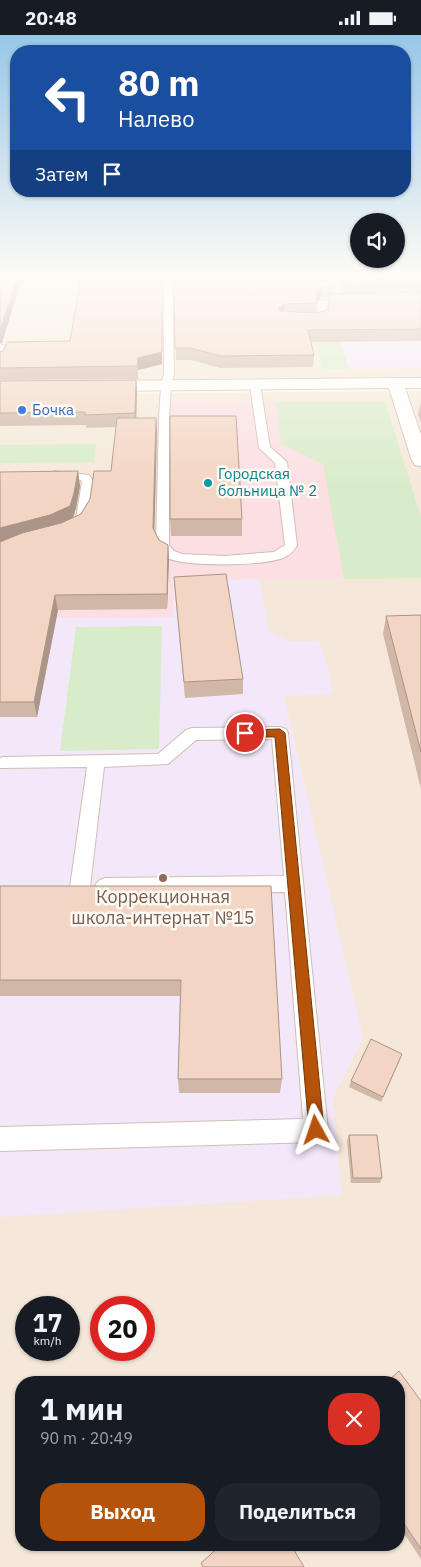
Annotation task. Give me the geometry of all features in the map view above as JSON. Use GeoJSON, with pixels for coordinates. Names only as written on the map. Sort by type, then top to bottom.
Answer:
{"type":"FeatureCollection","features":[{"type":"Feature","properties":{"kind":"street"},"geometry":{"type":"LineString","coordinates":[[395,383],[421,461]]}},
{"type":"Feature","properties":{"kind":"street"},"geometry":{"type":"LineString","coordinates":[[79,387],[421,383]]}},
{"type":"Feature","properties":{"kind":"lane"},"geometry":{"type":"LineString","coordinates":[[0,361],[4,347]]}},
{"type":"Feature","properties":{"kind":"lane"},"geometry":{"type":"LineString","coordinates":[[169,347],[162,543],[163,548],[168,553],[186,559],[268,557],[285,552],[291,545],[281,462],[265,449],[255,385]]}},
{"type":"Feature","properties":{"kind":"lane"},"geometry":{"type":"LineString","coordinates":[[44,475],[85,477],[88,482],[82,519],[67,530],[58,533]]}},
{"type":"Feature","properties":{"kind":"lane"},"geometry":{"type":"LineString","coordinates":[[0,1139],[316,1130],[280,733],[192,733],[162,760],[3,763]]}},
{"type":"Feature","properties":{"kind":"lane"},"geometry":{"type":"LineString","coordinates":[[96,761],[71,887],[295,884]]}},
{"type":"Feature","properties":{"kind":"shaded area"},"geometry":{"type":"Polygon","coordinates":[[[0,347],[421,347],[421,378],[0,382],[0,347]]]}},
{"type":"Feature","properties":{"kind":"shaded area"},"geometry":{"type":"Polygon","coordinates":[[[342,347],[421,347],[421,368],[349,369],[342,347]]]}},
{"type":"Feature","properties":{"kind":"shaded area"},"geometry":{"type":"Polygon","coordinates":[[[421,391],[421,1567],[0,1567],[0,395],[421,391]]]}},
{"type":"Feature","properties":{"kind":"shaded area"},"geometry":{"type":"Polygon","coordinates":[[[385,402],[421,517],[421,578],[174,580],[173,617],[56,618],[66,565],[151,480],[156,403],[385,402]]]}},
{"type":"Feature","properties":{"kind":"shaded area","name":"Коррекционная школа-интернат №15"},"geometry":{"type":"Polygon","coordinates":[[[259,579],[269,630],[287,641],[319,641],[328,669],[333,694],[284,696],[363,1038],[332,1100],[342,1195],[0,1217],[0,717],[37,717],[56,618],[173,617],[174,580],[259,579]]]}},
{"type":"Feature","properties":{"kind":"green space"},"geometry":{"type":"Polygon","coordinates":[[[316,347],[342,347],[349,369],[322,369],[316,347]]]}},
{"type":"Feature","properties":{"kind":"green space"},"geometry":{"type":"Polygon","coordinates":[[[276,402],[385,402],[421,517],[421,578],[344,579],[323,464],[281,444],[276,402]]]}},
{"type":"Feature","properties":{"kind":"green space"},"geometry":{"type":"Polygon","coordinates":[[[96,444],[94,462],[0,463],[0,445],[96,444]]]}},
{"type":"Feature","properties":{"kind":"green space"},"geometry":{"type":"Polygon","coordinates":[[[162,626],[159,749],[60,751],[76,627],[162,626]]]}},
{"type":"Feature","properties":{"kind":"building"},"geometry":{"type":"Polygon","coordinates":[[[5,347],[162,347],[162,352],[138,358],[137,366],[0,368],[0,352],[5,347]]]}},
{"type":"Feature","properties":{"kind":"building"},"geometry":{"type":"Polygon","coordinates":[[[312,347],[314,355],[220,356],[191,348],[175,348],[312,347]]]}},
{"type":"Feature","properties":{"kind":"building"},"geometry":{"type":"Polygon","coordinates":[[[136,380],[135,413],[85,415],[85,412],[0,413],[0,381],[136,380]]]}},
{"type":"Feature","properties":{"kind":"building","name":"Городская больница № 2"},"geometry":{"type":"Polygon","coordinates":[[[170,416],[236,416],[242,519],[170,519],[170,416]]]}},
{"type":"Feature","properties":{"kind":"building"},"geometry":{"type":"Polygon","coordinates":[[[117,418],[156,418],[153,528],[159,540],[168,545],[167,594],[55,595],[34,702],[0,702],[0,542],[22,533],[61,523],[81,514],[90,499],[94,471],[111,471],[117,418]]]}},
{"type":"Feature","properties":{"kind":"building"},"geometry":{"type":"Polygon","coordinates":[[[78,471],[70,506],[50,515],[0,528],[0,472],[78,471]]]}},
{"type":"Feature","properties":{"kind":"building"},"geometry":{"type":"Polygon","coordinates":[[[226,574],[243,679],[184,682],[174,577],[226,574]]]}},
{"type":"Feature","properties":{"kind":"building"},"geometry":{"type":"Polygon","coordinates":[[[421,615],[421,752],[386,616],[421,615]]]}},
{"type":"Feature","properties":{"kind":"building"},"geometry":{"type":"Polygon","coordinates":[[[0,886],[271,886],[282,1079],[178,1079],[181,980],[0,980],[0,886]]]}},
{"type":"Feature","properties":{"kind":"building"},"geometry":{"type":"Polygon","coordinates":[[[371,1039],[402,1054],[383,1097],[351,1081],[371,1039]]]}},
{"type":"Feature","properties":{"kind":"building"},"geometry":{"type":"Polygon","coordinates":[[[349,1135],[377,1135],[382,1178],[353,1178],[349,1135]]]}},
{"type":"Feature","properties":{"kind":"building"},"geometry":{"type":"Polygon","coordinates":[[[399,1371],[403,1376],[394,1376],[399,1371]]]}},
{"type":"Feature","properties":{"kind":"building"},"geometry":{"type":"Polygon","coordinates":[[[405,1379],[421,1401],[421,1549],[405,1525],[405,1379]]]}},
{"type":"Feature","properties":{"kind":"building"},"geometry":{"type":"Polygon","coordinates":[[[214,1551],[295,1551],[304,1567],[203,1567],[201,1563],[214,1551]]]}},
{"type":"Feature","properties":{"kind":"place","name":"Бочка"},"geometry":{"type":"Point","coordinates":[22,410]}},
{"type":"Feature","properties":{"kind":"place","name":"Городская больница № 2"},"geometry":{"type":"Point","coordinates":[208,483]}},
{"type":"Feature","properties":{"kind":"place","name":"Коррекционная школа-интернат №15"},"geometry":{"type":"Point","coordinates":[163,878]}},
{"type":"Feature","properties":{"kind":"route"},"geometry":{"type":"LineString","coordinates":[[245,733],[280,733],[316,1130]]}}]}
